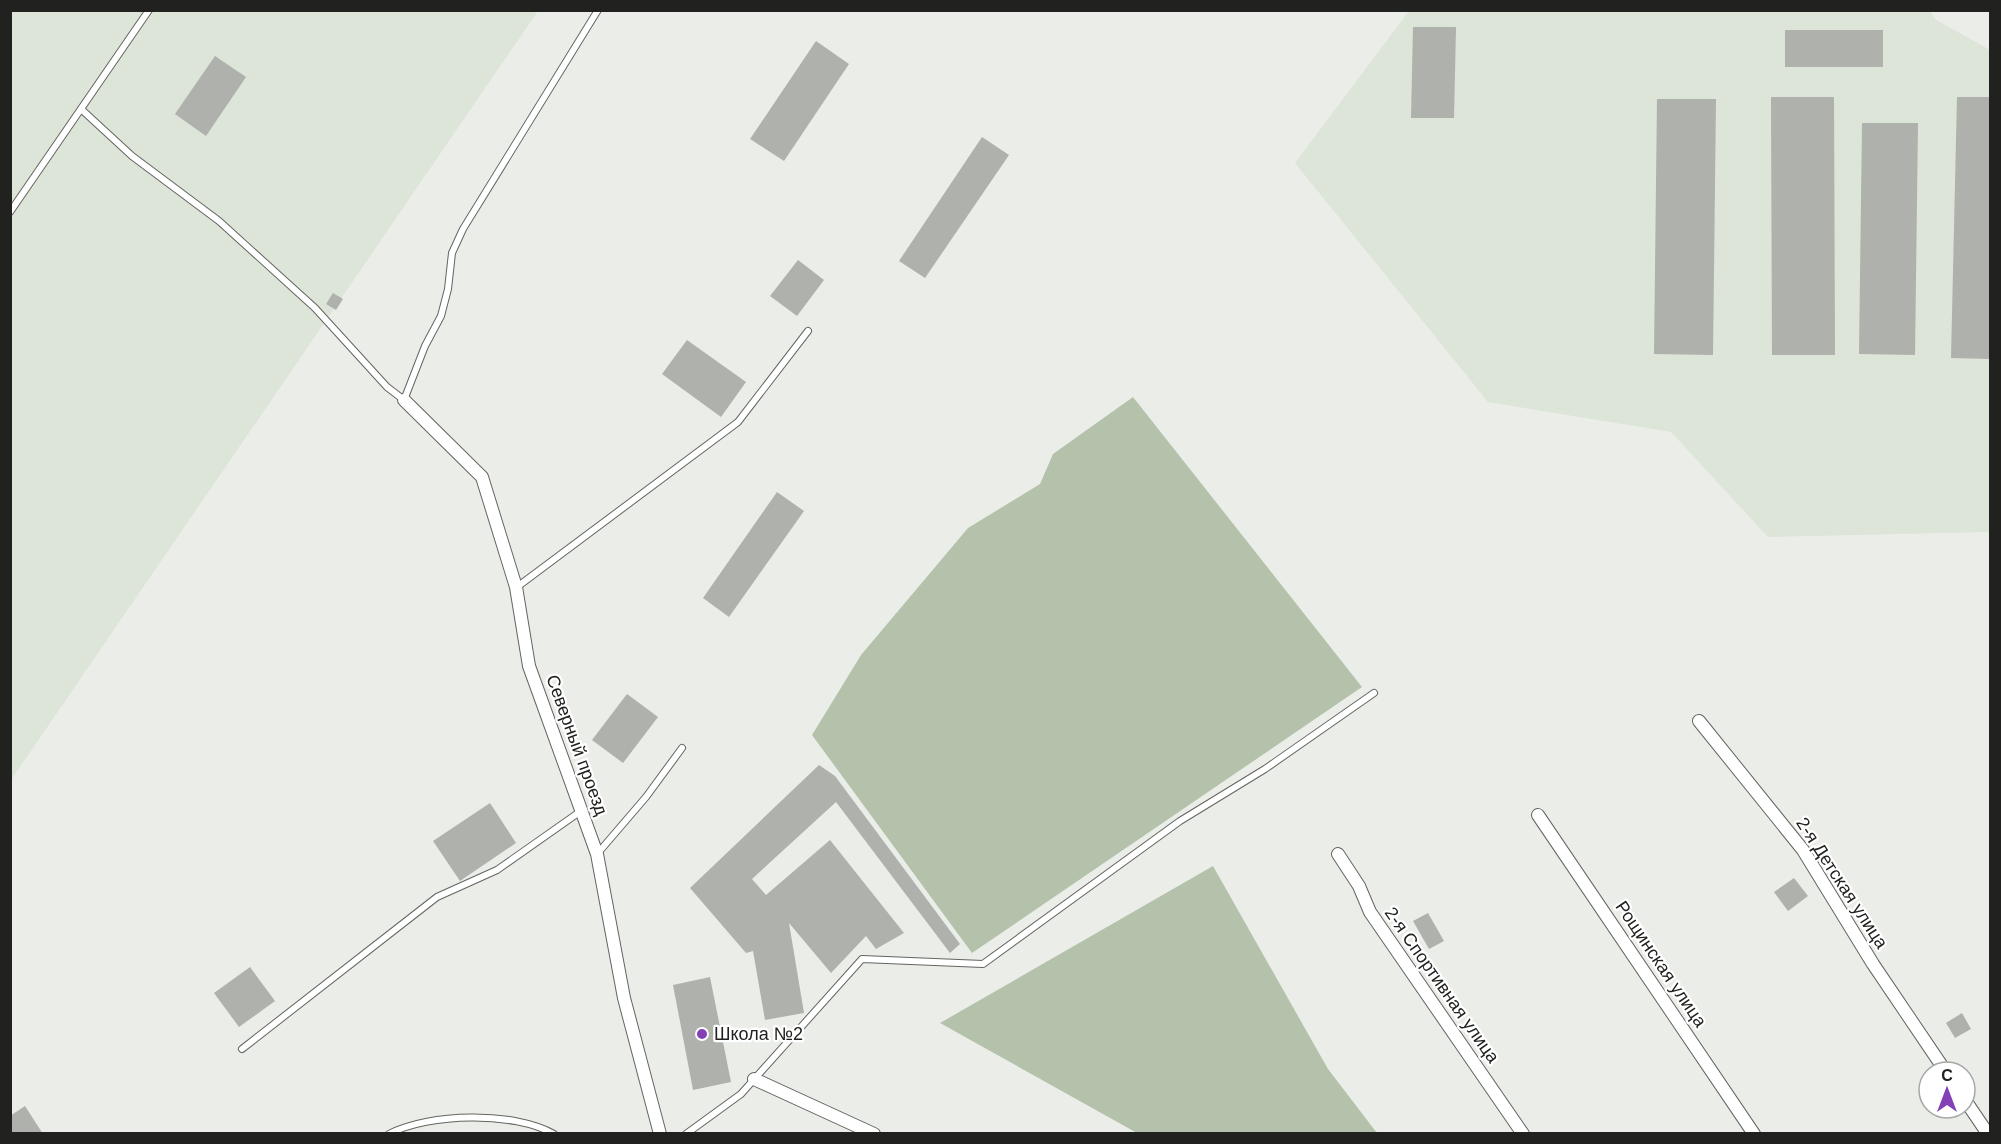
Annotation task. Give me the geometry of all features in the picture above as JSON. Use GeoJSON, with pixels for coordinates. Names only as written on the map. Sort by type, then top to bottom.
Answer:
{"type":"FeatureCollection","features":[{"type":"Feature","properties":{"kind":"street","name":"Северный проезд"},"geometry":{"type":"LineString","coordinates":[[404,400],[482,477],[516,587],[529,666],[597,854],[624,998],[660,1134]]}},
{"type":"Feature","properties":{"kind":"street","name":"2-я Детская улица"},"geometry":{"type":"LineString","coordinates":[[1698,721],[1803,850],[1874,964],[1938,1060]]}},
{"type":"Feature","properties":{"kind":"street","name":"Рощинская улица"},"geometry":{"type":"LineString","coordinates":[[1538,815],[1754,1134]]}},
{"type":"Feature","properties":{"kind":"street","name":"2-я Спортивная улица"},"geometry":{"type":"LineString","coordinates":[[1338,854],[1359,886],[1370,912],[1523,1134]]}},
{"type":"Feature","properties":{"kind":"street"},"geometry":{"type":"LineString","coordinates":[[754,1079],[866,1132]]}},
{"type":"Feature","properties":{"kind":"street"},"geometry":{"type":"LineString","coordinates":[[1977,1118],[1988,1134]]}},
{"type":"Feature","properties":{"kind":"lane"},"geometry":{"type":"LineString","coordinates":[[10,212],[148,10]]}},
{"type":"Feature","properties":{"kind":"lane"},"geometry":{"type":"LineString","coordinates":[[81,109],[132,156],[219,220],[315,308],[387,387],[404,400],[425,346],[441,316],[448,289],[452,253],[463,229],[598,10]]}},
{"type":"Feature","properties":{"kind":"lane"},"geometry":{"type":"LineString","coordinates":[[516,587],[690,455],[738,422],[808,331]]}},
{"type":"Feature","properties":{"kind":"lane"},"geometry":{"type":"LineString","coordinates":[[686,1134],[741,1094],[862,959],[983,964],[1180,821],[1265,769],[1374,693]]}},
{"type":"Feature","properties":{"kind":"lane"},"geometry":{"type":"LineString","coordinates":[[597,854],[646,797],[682,748]]}},
{"type":"Feature","properties":{"kind":"lane"},"geometry":{"type":"LineString","coordinates":[[242,1049],[437,897],[497,870],[582,811]]}},
{"type":"Feature","properties":{"kind":"lane"},"geometry":{"type":"LineString","coordinates":[[389,1134],[401,1127],[482,1116],[541,1126],[554,1134]]}},
{"type":"Feature","properties":{"kind":"lane"},"geometry":{"type":"LineString","coordinates":[[422,1134],[424,1124]]}},
{"type":"Feature","properties":{"kind":"shaded area"},"geometry":{"type":"Polygon","coordinates":[[[11,11],[538,11],[11,780],[11,11]]]}},
{"type":"Feature","properties":{"kind":"shaded area"},"geometry":{"type":"Polygon","coordinates":[[[1409,11],[1930,11],[1936,20],[1990,50],[1990,532],[1768,537],[1671,432],[1488,402],[1295,163],[1409,11]]]}},
{"type":"Feature","properties":{"kind":"green space"},"geometry":{"type":"Polygon","coordinates":[[[1133,397],[1362,687],[972,953],[812,735],[861,655],[968,528],[1040,484],[1053,454],[1133,397]]]}},
{"type":"Feature","properties":{"kind":"green space"},"geometry":{"type":"Polygon","coordinates":[[[1213,866],[1328,1069],[1377,1133],[1137,1133],[940,1023],[1213,866]]]}},
{"type":"Feature","properties":{"kind":"building"},"geometry":{"type":"Polygon","coordinates":[[[1413,27],[1456,27],[1454,118],[1411,118],[1413,27]]]}},
{"type":"Feature","properties":{"kind":"building"},"geometry":{"type":"Polygon","coordinates":[[[1785,30],[1883,30],[1883,67],[1785,67],[1785,30]]]}},
{"type":"Feature","properties":{"kind":"building"},"geometry":{"type":"Polygon","coordinates":[[[816,41],[849,64],[784,161],[750,139],[816,41]]]}},
{"type":"Feature","properties":{"kind":"building"},"geometry":{"type":"Polygon","coordinates":[[[215,56],[246,77],[206,136],[175,114],[215,56]]]}},
{"type":"Feature","properties":{"kind":"building"},"geometry":{"type":"Polygon","coordinates":[[[1771,97],[1834,97],[1835,355],[1772,355],[1771,97]]]}},
{"type":"Feature","properties":{"kind":"building"},"geometry":{"type":"Polygon","coordinates":[[[1957,97],[1990,97],[1990,359],[1951,358],[1957,97]]]}},
{"type":"Feature","properties":{"kind":"building"},"geometry":{"type":"Polygon","coordinates":[[[1657,99],[1716,99],[1713,355],[1654,354],[1657,99]]]}},
{"type":"Feature","properties":{"kind":"building"},"geometry":{"type":"Polygon","coordinates":[[[1862,123],[1918,123],[1915,355],[1859,354],[1862,123]]]}},
{"type":"Feature","properties":{"kind":"building"},"geometry":{"type":"Polygon","coordinates":[[[982,137],[1009,155],[925,278],[899,261],[982,137]]]}},
{"type":"Feature","properties":{"kind":"building"},"geometry":{"type":"Polygon","coordinates":[[[798,260],[824,280],[797,316],[770,296],[798,260]]]}},
{"type":"Feature","properties":{"kind":"building"},"geometry":{"type":"Polygon","coordinates":[[[333,293],[343,299],[336,310],[326,304],[333,293]]]}},
{"type":"Feature","properties":{"kind":"building"},"geometry":{"type":"Polygon","coordinates":[[[687,340],[746,382],[721,417],[662,374],[687,340]]]}},
{"type":"Feature","properties":{"kind":"building"},"geometry":{"type":"Polygon","coordinates":[[[777,492],[804,511],[729,617],[703,598],[777,492]]]}},
{"type":"Feature","properties":{"kind":"building"},"geometry":{"type":"Polygon","coordinates":[[[627,694],[658,717],[623,763],[592,740],[627,694]]]}},
{"type":"Feature","properties":{"kind":"building"},"geometry":{"type":"Polygon","coordinates":[[[819,765],[835,776],[960,944],[950,953],[836,802],[752,879],[766,895],[830,840],[904,933],[876,949],[866,936],[831,973],[789,923],[804,1013],[765,1020],[753,951],[746,953],[690,888],[819,765]]]}},
{"type":"Feature","properties":{"kind":"building"},"geometry":{"type":"Polygon","coordinates":[[[490,803],[516,843],[460,881],[433,841],[490,803]]]}},
{"type":"Feature","properties":{"kind":"building"},"geometry":{"type":"Polygon","coordinates":[[[1794,878],[1808,896],[1788,911],[1774,892],[1794,878]]]}},
{"type":"Feature","properties":{"kind":"building"},"geometry":{"type":"Polygon","coordinates":[[[1428,913],[1444,941],[1429,949],[1413,921],[1428,913]]]}},
{"type":"Feature","properties":{"kind":"building"},"geometry":{"type":"Polygon","coordinates":[[[250,967],[275,1001],[239,1027],[214,993],[250,967]]]}},
{"type":"Feature","properties":{"kind":"building","name":"Школа №2"},"geometry":{"type":"Polygon","coordinates":[[[710,977],[731,1082],[693,1090],[673,985],[710,977]]]}},
{"type":"Feature","properties":{"kind":"building"},"geometry":{"type":"Polygon","coordinates":[[[1962,1013],[1971,1029],[1955,1038],[1946,1023],[1962,1013]]]}},
{"type":"Feature","properties":{"kind":"building"},"geometry":{"type":"Polygon","coordinates":[[[25,1106],[43,1134],[10,1134],[10,1116],[25,1106]]]}},
{"type":"Feature","properties":{"kind":"place","name":"Школа №2"},"geometry":{"type":"Point","coordinates":[702,1034]}}]}
